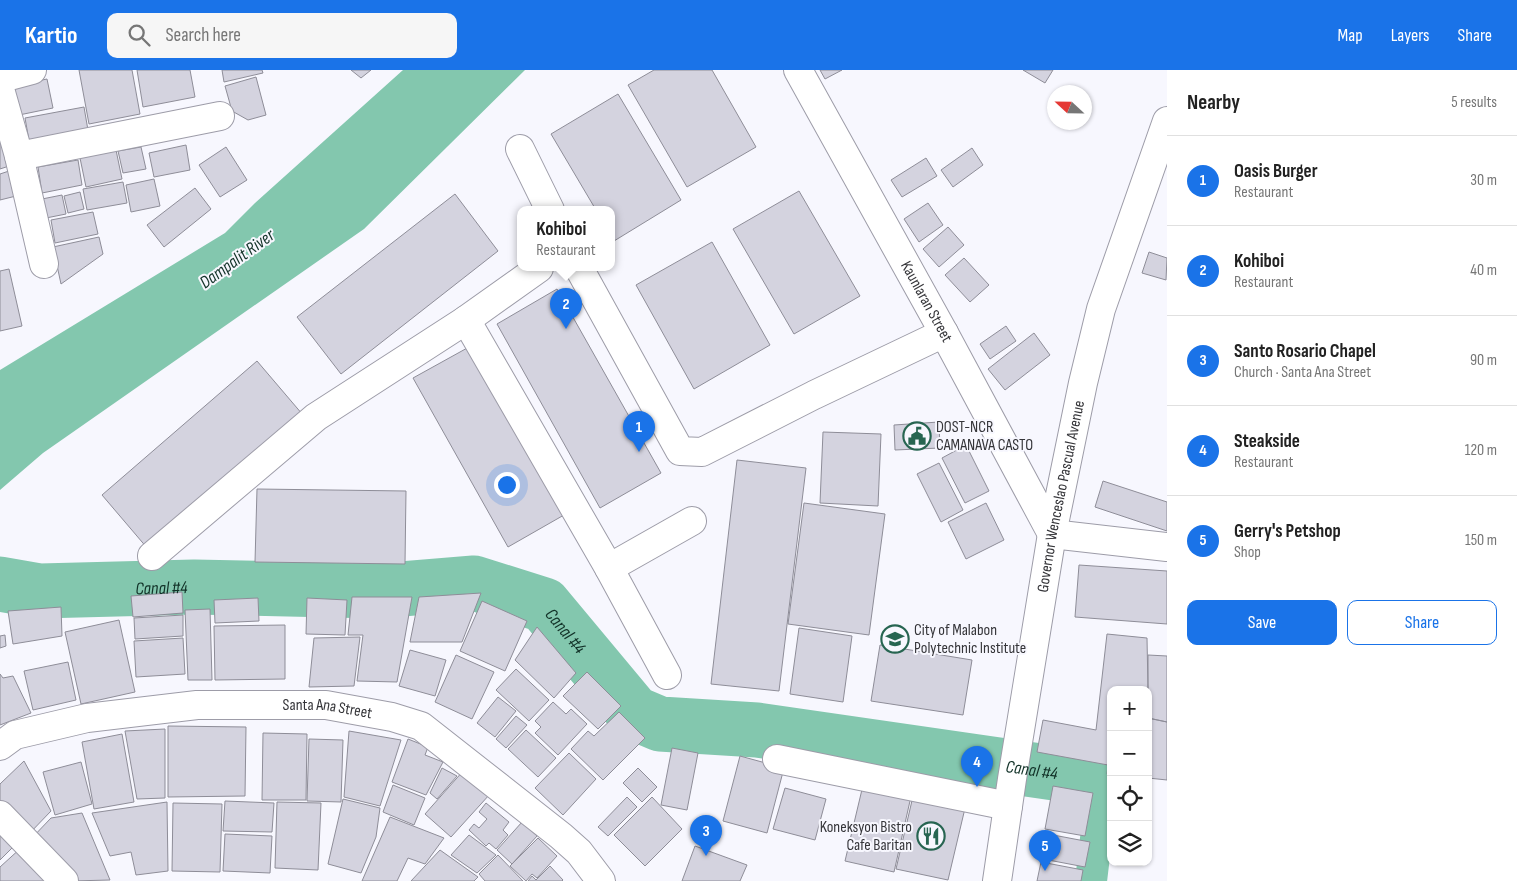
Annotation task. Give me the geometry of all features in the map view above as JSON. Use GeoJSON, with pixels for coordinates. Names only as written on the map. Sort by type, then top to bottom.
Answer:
{"type":"FeatureCollection","features":[{"type":"Feature","properties":{"kind":"street"},"geometry":{"type":"LineString","coordinates":[[0,82],[2,78],[32,70]]}},
{"type":"Feature","properties":{"kind":"street","name":"Kaunlaran Street"},"geometry":{"type":"LineString","coordinates":[[798,70],[944,333],[1052,534]]}},
{"type":"Feature","properties":{"kind":"street"},"geometry":{"type":"LineString","coordinates":[[0,90],[19,156],[44,264]]}},
{"type":"Feature","properties":{"kind":"street"},"geometry":{"type":"LineString","coordinates":[[19,156],[220,116]]}},
{"type":"Feature","properties":{"kind":"street","name":"Governor Wenceslao Pascual Avenue"},"geometry":{"type":"LineString","coordinates":[[997,881],[1012,775],[1052,534],[1083,384],[1101,309],[1167,121]]}},
{"type":"Feature","properties":{"kind":"street"},"geometry":{"type":"LineString","coordinates":[[520,149],[548,206]]}},
{"type":"Feature","properties":{"kind":"street"},"geometry":{"type":"LineString","coordinates":[[152,556],[316,417],[466,320],[535,271]]}},
{"type":"Feature","properties":{"kind":"street"},"geometry":{"type":"LineString","coordinates":[[581,271],[680,451],[702,452],[814,395],[944,333]]}},
{"type":"Feature","properties":{"kind":"street"},"geometry":{"type":"LineString","coordinates":[[466,320],[609,568],[667,675]]}},
{"type":"Feature","properties":{"kind":"street"},"geometry":{"type":"LineString","coordinates":[[609,568],[692,521]]}},
{"type":"Feature","properties":{"kind":"street"},"geometry":{"type":"LineString","coordinates":[[1052,534],[1167,547]]}},
{"type":"Feature","properties":{"kind":"street","name":"Santa Ana Street"},"geometry":{"type":"LineString","coordinates":[[0,746],[15,735],[87,718],[197,705],[326,705],[392,717],[421,726],[579,852],[601,881]]}},
{"type":"Feature","properties":{"kind":"street"},"geometry":{"type":"LineString","coordinates":[[778,759],[1008,806]]}},
{"type":"Feature","properties":{"kind":"street"},"geometry":{"type":"LineString","coordinates":[[0,815],[64,881]]}},
{"type":"Feature","properties":{"kind":"water","name":"Dampalit River"},"geometry":{"type":"Polygon","coordinates":[[[403,70],[525,70],[364,229],[43,453],[0,490],[0,370],[225,233],[255,203],[403,70]]]}},
{"type":"Feature","properties":{"kind":"building"},"geometry":{"type":"Polygon","coordinates":[[[79,70],[132,70],[140,114],[89,124],[79,70]]]}},
{"type":"Feature","properties":{"kind":"building"},"geometry":{"type":"Polygon","coordinates":[[[137,70],[190,70],[195,97],[143,107],[137,70]]]}},
{"type":"Feature","properties":{"kind":"building"},"geometry":{"type":"Polygon","coordinates":[[[222,70],[262,70],[263,73],[224,82],[222,70]]]}},
{"type":"Feature","properties":{"kind":"building"},"geometry":{"type":"Polygon","coordinates":[[[351,70],[371,70],[361,78],[351,70]]]}},
{"type":"Feature","properties":{"kind":"building"},"geometry":{"type":"Polygon","coordinates":[[[654,70],[712,70],[756,147],[687,187],[628,85],[654,70]]]}},
{"type":"Feature","properties":{"kind":"building"},"geometry":{"type":"Polygon","coordinates":[[[820,70],[842,70],[825,79],[820,70]]]}},
{"type":"Feature","properties":{"kind":"building"},"geometry":{"type":"Polygon","coordinates":[[[1023,70],[1053,70],[1045,83],[1023,70]]]}},
{"type":"Feature","properties":{"kind":"building"},"geometry":{"type":"Polygon","coordinates":[[[256,77],[266,115],[248,120],[232,111],[225,86],[256,77]]]}},
{"type":"Feature","properties":{"kind":"building"},"geometry":{"type":"Polygon","coordinates":[[[47,79],[53,108],[19,115],[13,86],[47,79]]]}},
{"type":"Feature","properties":{"kind":"building"},"geometry":{"type":"Polygon","coordinates":[[[618,94],[681,200],[615,240],[615,206],[594,206],[551,134],[618,94]]]}},
{"type":"Feature","properties":{"kind":"building"},"geometry":{"type":"Polygon","coordinates":[[[84,107],[89,136],[30,146],[25,118],[84,107]]]}},
{"type":"Feature","properties":{"kind":"building"},"geometry":{"type":"Polygon","coordinates":[[[2,142],[9,166],[0,169],[0,143],[2,142]]]}},
{"type":"Feature","properties":{"kind":"building"},"geometry":{"type":"Polygon","coordinates":[[[186,145],[190,170],[154,177],[149,153],[186,145]]]}},
{"type":"Feature","properties":{"kind":"building"},"geometry":{"type":"Polygon","coordinates":[[[141,147],[146,169],[123,173],[118,151],[141,147]]]}},
{"type":"Feature","properties":{"kind":"building"},"geometry":{"type":"Polygon","coordinates":[[[226,147],[247,180],[220,197],[199,165],[226,147]]]}},
{"type":"Feature","properties":{"kind":"building"},"geometry":{"type":"Polygon","coordinates":[[[972,148],[983,165],[953,187],[941,170],[972,148]]]}},
{"type":"Feature","properties":{"kind":"building"},"geometry":{"type":"Polygon","coordinates":[[[116,150],[122,179],[86,187],[80,158],[116,150]]]}},
{"type":"Feature","properties":{"kind":"building"},"geometry":{"type":"Polygon","coordinates":[[[926,158],[937,176],[902,197],[891,180],[926,158]]]}},
{"type":"Feature","properties":{"kind":"building"},"geometry":{"type":"Polygon","coordinates":[[[78,160],[82,185],[42,193],[38,167],[78,160]]]}},
{"type":"Feature","properties":{"kind":"building"},"geometry":{"type":"Polygon","coordinates":[[[9,171],[16,196],[0,200],[0,174],[9,171]]]}},
{"type":"Feature","properties":{"kind":"building"},"geometry":{"type":"Polygon","coordinates":[[[154,179],[160,206],[131,212],[126,185],[154,179]]]}},
{"type":"Feature","properties":{"kind":"building"},"geometry":{"type":"Polygon","coordinates":[[[123,182],[127,203],[87,210],[83,189],[123,182]]]}},
{"type":"Feature","properties":{"kind":"building"},"geometry":{"type":"Polygon","coordinates":[[[195,188],[211,209],[164,247],[147,225],[195,188]]]}},
{"type":"Feature","properties":{"kind":"building"},"geometry":{"type":"Polygon","coordinates":[[[799,191],[860,296],[794,334],[733,229],[799,191]]]}},
{"type":"Feature","properties":{"kind":"building"},"geometry":{"type":"Polygon","coordinates":[[[80,192],[84,209],[68,213],[64,196],[80,192]]]}},
{"type":"Feature","properties":{"kind":"building"},"geometry":{"type":"Polygon","coordinates":[[[455,194],[498,251],[341,374],[297,317],[455,194]]]}},
{"type":"Feature","properties":{"kind":"building"},"geometry":{"type":"Polygon","coordinates":[[[62,195],[66,214],[46,218],[42,199],[62,195]]]}},
{"type":"Feature","properties":{"kind":"building"},"geometry":{"type":"Polygon","coordinates":[[[928,203],[943,225],[919,242],[904,219],[928,203]]]}},
{"type":"Feature","properties":{"kind":"building"},"geometry":{"type":"Polygon","coordinates":[[[93,212],[98,234],[55,243],[51,220],[93,212]]]}},
{"type":"Feature","properties":{"kind":"building"},"geometry":{"type":"Polygon","coordinates":[[[948,227],[964,245],[939,267],[923,249],[948,227]]]}},
{"type":"Feature","properties":{"kind":"building"},"geometry":{"type":"Polygon","coordinates":[[[99,237],[103,254],[61,284],[53,247],[99,237]]]}},
{"type":"Feature","properties":{"kind":"building"},"geometry":{"type":"Polygon","coordinates":[[[712,242],[770,345],[694,389],[636,285],[712,242]]]}},
{"type":"Feature","properties":{"kind":"building"},"geometry":{"type":"Polygon","coordinates":[[[1149,252],[1167,258],[1166,280],[1142,273],[1149,252]]]}},
{"type":"Feature","properties":{"kind":"building"},"geometry":{"type":"Polygon","coordinates":[[[964,258],[989,285],[970,302],[945,275],[964,258]]]}},
{"type":"Feature","properties":{"kind":"building"},"geometry":{"type":"Polygon","coordinates":[[[9,269],[22,326],[0,331],[0,271],[9,269]]]}},
{"type":"Feature","properties":{"kind":"building"},"geometry":{"type":"Polygon","coordinates":[[[557,289],[661,473],[600,508],[497,324],[557,289]]]}},
{"type":"Feature","properties":{"kind":"building"},"geometry":{"type":"Polygon","coordinates":[[[1006,326],[1016,341],[990,359],[980,344],[1006,326]]]}},
{"type":"Feature","properties":{"kind":"building"},"geometry":{"type":"Polygon","coordinates":[[[1034,333],[1050,355],[1005,390],[988,369],[1034,333]]]}},
{"type":"Feature","properties":{"kind":"building"},"geometry":{"type":"Polygon","coordinates":[[[469,347],[564,515],[508,547],[413,378],[469,347]]]}},
{"type":"Feature","properties":{"kind":"building"},"geometry":{"type":"Polygon","coordinates":[[[257,361],[303,415],[148,549],[102,495],[257,361]]]}},
{"type":"Feature","properties":{"kind":"building","name":"DOST-NCR CAMANAVA CASTO"},"geometry":{"type":"Polygon","coordinates":[[[939,422],[940,448],[895,450],[894,425],[939,422]]]}},
{"type":"Feature","properties":{"kind":"building"},"geometry":{"type":"Polygon","coordinates":[[[823,432],[881,434],[878,506],[820,503],[823,432]]]}},
{"type":"Feature","properties":{"kind":"building"},"geometry":{"type":"Polygon","coordinates":[[[966,445],[989,491],[965,503],[942,458],[966,445]]]}},
{"type":"Feature","properties":{"kind":"building"},"geometry":{"type":"Polygon","coordinates":[[[737,460],[806,468],[779,691],[711,684],[737,460]]]}},
{"type":"Feature","properties":{"kind":"building"},"geometry":{"type":"Polygon","coordinates":[[[939,463],[963,510],[941,522],[917,474],[939,463]]]}},
{"type":"Feature","properties":{"kind":"building"},"geometry":{"type":"Polygon","coordinates":[[[1103,481],[1167,502],[1167,531],[1095,507],[1103,481]]]}},
{"type":"Feature","properties":{"kind":"building"},"geometry":{"type":"Polygon","coordinates":[[[257,489],[406,491],[405,564],[255,562],[257,489]]]}},
{"type":"Feature","properties":{"kind":"building"},"geometry":{"type":"Polygon","coordinates":[[[804,503],[885,514],[869,635],[788,624],[804,503]]]}},
{"type":"Feature","properties":{"kind":"building"},"geometry":{"type":"Polygon","coordinates":[[[986,503],[1004,540],[966,559],[948,522],[986,503]]]}},
{"type":"Feature","properties":{"kind":"building"},"geometry":{"type":"Polygon","coordinates":[[[1079,565],[1167,571],[1167,624],[1075,617],[1079,565]]]}},
{"type":"Feature","properties":{"kind":"building"},"geometry":{"type":"Polygon","coordinates":[[[182,592],[183,613],[133,617],[131,596],[182,592]]]}},
{"type":"Feature","properties":{"kind":"building"},"geometry":{"type":"Polygon","coordinates":[[[481,593],[462,642],[410,642],[419,597],[481,593]]]}},
{"type":"Feature","properties":{"kind":"building"},"geometry":{"type":"Polygon","coordinates":[[[352,597],[412,597],[397,682],[357,681],[363,635],[348,635],[352,597]]]}},
{"type":"Feature","properties":{"kind":"building"},"geometry":{"type":"Polygon","coordinates":[[[258,598],[259,621],[215,623],[214,600],[258,598]]]}},
{"type":"Feature","properties":{"kind":"building"},"geometry":{"type":"Polygon","coordinates":[[[307,598],[347,600],[345,635],[306,634],[307,598]]]}},
{"type":"Feature","properties":{"kind":"building"},"geometry":{"type":"Polygon","coordinates":[[[482,601],[527,621],[505,671],[460,651],[482,601]]]}},
{"type":"Feature","properties":{"kind":"building"},"geometry":{"type":"Polygon","coordinates":[[[61,607],[62,636],[13,644],[8,611],[61,607]]]}},
{"type":"Feature","properties":{"kind":"building"},"geometry":{"type":"Polygon","coordinates":[[[210,609],[212,680],[188,680],[185,610],[210,609]]]}},
{"type":"Feature","properties":{"kind":"building"},"geometry":{"type":"Polygon","coordinates":[[[183,615],[183,636],[135,639],[134,618],[183,615]]]}},
{"type":"Feature","properties":{"kind":"building"},"geometry":{"type":"Polygon","coordinates":[[[119,620],[135,692],[81,704],[65,632],[119,620]]]}},
{"type":"Feature","properties":{"kind":"building"},"geometry":{"type":"Polygon","coordinates":[[[285,625],[285,679],[215,680],[214,626],[285,625]]]}},
{"type":"Feature","properties":{"kind":"building"},"geometry":{"type":"Polygon","coordinates":[[[537,627],[576,673],[554,698],[515,660],[537,627]]]}},
{"type":"Feature","properties":{"kind":"building"},"geometry":{"type":"Polygon","coordinates":[[[799,628],[852,636],[843,702],[790,694],[799,628]]]}},
{"type":"Feature","properties":{"kind":"building"},"geometry":{"type":"Polygon","coordinates":[[[1107,634],[1147,638],[1148,686],[1107,686],[1107,765],[1037,752],[1043,720],[1096,730],[1107,634]]]}},
{"type":"Feature","properties":{"kind":"building"},"geometry":{"type":"Polygon","coordinates":[[[5,635],[6,646],[0,648],[0,636],[5,635]]]}},
{"type":"Feature","properties":{"kind":"building"},"geometry":{"type":"Polygon","coordinates":[[[360,637],[354,686],[309,687],[314,638],[360,637]]]}},
{"type":"Feature","properties":{"kind":"building"},"geometry":{"type":"Polygon","coordinates":[[[183,638],[185,674],[136,677],[134,641],[183,638]]]}},
{"type":"Feature","properties":{"kind":"building"},"geometry":{"type":"Polygon","coordinates":[[[880,645],[972,660],[963,715],[871,701],[880,645]]]}},
{"type":"Feature","properties":{"kind":"building"},"geometry":{"type":"Polygon","coordinates":[[[410,650],[446,660],[435,696],[399,686],[410,650]]]}},
{"type":"Feature","properties":{"kind":"building"},"geometry":{"type":"Polygon","coordinates":[[[456,655],[494,672],[472,719],[435,702],[456,655]]]}},
{"type":"Feature","properties":{"kind":"building"},"geometry":{"type":"Polygon","coordinates":[[[1148,655],[1167,656],[1167,722],[1152,719],[1152,686],[1148,686],[1148,655]]]}},
{"type":"Feature","properties":{"kind":"building"},"geometry":{"type":"Polygon","coordinates":[[[68,662],[76,700],[33,710],[24,671],[68,662]]]}},
{"type":"Feature","properties":{"kind":"building"},"geometry":{"type":"Polygon","coordinates":[[[516,669],[549,700],[529,721],[496,690],[516,669]]]}},
{"type":"Feature","properties":{"kind":"building"},"geometry":{"type":"Polygon","coordinates":[[[587,672],[621,706],[598,729],[563,696],[587,672]]]}},
{"type":"Feature","properties":{"kind":"building"},"geometry":{"type":"Polygon","coordinates":[[[0,674],[3,678],[13,676],[31,713],[0,725],[0,674]]]}},
{"type":"Feature","properties":{"kind":"building"},"geometry":{"type":"Polygon","coordinates":[[[498,697],[516,711],[495,737],[477,723],[498,697]]]}},
{"type":"Feature","properties":{"kind":"building"},"geometry":{"type":"Polygon","coordinates":[[[553,702],[566,714],[571,709],[587,724],[558,755],[535,733],[541,727],[535,721],[553,702]]]}},
{"type":"Feature","properties":{"kind":"building"},"geometry":{"type":"Polygon","coordinates":[[[619,712],[645,738],[603,780],[571,749],[588,731],[594,736],[619,712]]]}},
{"type":"Feature","properties":{"kind":"building"},"geometry":{"type":"Polygon","coordinates":[[[516,716],[527,725],[506,748],[496,739],[516,716]]]}},
{"type":"Feature","properties":{"kind":"building"},"geometry":{"type":"Polygon","coordinates":[[[1152,719],[1167,722],[1167,780],[1152,778],[1152,719]]]}},
{"type":"Feature","properties":{"kind":"building"},"geometry":{"type":"Polygon","coordinates":[[[168,726],[246,727],[245,796],[168,797],[168,726]]]}},
{"type":"Feature","properties":{"kind":"building"},"geometry":{"type":"Polygon","coordinates":[[[165,729],[165,798],[137,799],[125,731],[165,729]]]}},
{"type":"Feature","properties":{"kind":"building"},"geometry":{"type":"Polygon","coordinates":[[[526,730],[556,758],[538,777],[508,749],[526,730]]]}},
{"type":"Feature","properties":{"kind":"building"},"geometry":{"type":"Polygon","coordinates":[[[349,731],[401,740],[380,806],[344,797],[349,731]]]}},
{"type":"Feature","properties":{"kind":"building"},"geometry":{"type":"Polygon","coordinates":[[[263,733],[307,734],[306,800],[262,800],[263,733]]]}},
{"type":"Feature","properties":{"kind":"building"},"geometry":{"type":"Polygon","coordinates":[[[122,734],[134,802],[94,809],[82,742],[122,734]]]}},
{"type":"Feature","properties":{"kind":"building"},"geometry":{"type":"Polygon","coordinates":[[[309,739],[343,740],[341,802],[307,801],[309,739]]]}},
{"type":"Feature","properties":{"kind":"building"},"geometry":{"type":"Polygon","coordinates":[[[408,739],[428,747],[425,755],[443,762],[426,795],[392,782],[408,739]]]}},
{"type":"Feature","properties":{"kind":"building"},"geometry":{"type":"Polygon","coordinates":[[[672,748],[698,753],[687,810],[661,805],[672,748]]]}},
{"type":"Feature","properties":{"kind":"building"},"geometry":{"type":"Polygon","coordinates":[[[569,753],[596,779],[563,815],[535,788],[569,753]]]}},
{"type":"Feature","properties":{"kind":"building"},"geometry":{"type":"Polygon","coordinates":[[[740,756],[784,768],[767,833],[723,821],[740,756]]]}},
{"type":"Feature","properties":{"kind":"building"},"geometry":{"type":"Polygon","coordinates":[[[24,761],[51,811],[27,836],[0,810],[0,784],[24,761]]]}},
{"type":"Feature","properties":{"kind":"building"},"geometry":{"type":"Polygon","coordinates":[[[81,762],[92,804],[55,815],[43,772],[81,762]]]}},
{"type":"Feature","properties":{"kind":"building"},"geometry":{"type":"Polygon","coordinates":[[[442,768],[457,776],[437,799],[430,793],[442,768]]]}},
{"type":"Feature","properties":{"kind":"building"},"geometry":{"type":"Polygon","coordinates":[[[638,768],[657,787],[642,802],[623,783],[638,768]]]}},
{"type":"Feature","properties":{"kind":"building"},"geometry":{"type":"Polygon","coordinates":[[[464,770],[490,794],[451,837],[425,814],[464,770]]]}},
{"type":"Feature","properties":{"kind":"building"},"geometry":{"type":"Polygon","coordinates":[[[864,781],[912,792],[894,872],[845,861],[864,781]]]}},
{"type":"Feature","properties":{"kind":"building"},"geometry":{"type":"Polygon","coordinates":[[[393,785],[425,798],[414,825],[383,812],[393,785]]]}},
{"type":"Feature","properties":{"kind":"building"},"geometry":{"type":"Polygon","coordinates":[[[1053,786],[1093,793],[1085,836],[1045,829],[1053,786]]]}},
{"type":"Feature","properties":{"kind":"building"},"geometry":{"type":"Polygon","coordinates":[[[785,788],[826,799],[815,840],[773,829],[785,788]]]}},
{"type":"Feature","properties":{"kind":"building","name":"Koneksyon Bistro Cafe Baritan"},"geometry":{"type":"Polygon","coordinates":[[[914,792],[966,804],[948,880],[896,869],[914,792]]]}},
{"type":"Feature","properties":{"kind":"building"},"geometry":{"type":"Polygon","coordinates":[[[627,797],[637,807],[608,836],[598,827],[627,797]]]}},
{"type":"Feature","properties":{"kind":"building"},"geometry":{"type":"Polygon","coordinates":[[[652,797],[682,829],[645,866],[614,835],[652,797]]]}},
{"type":"Feature","properties":{"kind":"building"},"geometry":{"type":"Polygon","coordinates":[[[343,799],[380,808],[376,837],[361,873],[328,864],[343,799]]]}},
{"type":"Feature","properties":{"kind":"building"},"geometry":{"type":"Polygon","coordinates":[[[225,801],[274,803],[272,832],[223,831],[225,801]]]}},
{"type":"Feature","properties":{"kind":"building"},"geometry":{"type":"Polygon","coordinates":[[[167,802],[168,871],[136,875],[131,852],[110,856],[92,813],[167,802]]]}},
{"type":"Feature","properties":{"kind":"building"},"geometry":{"type":"Polygon","coordinates":[[[277,802],[321,803],[318,870],[275,868],[277,802]]]}},
{"type":"Feature","properties":{"kind":"building"},"geometry":{"type":"Polygon","coordinates":[[[173,803],[222,804],[220,872],[172,871],[173,803]]]}},
{"type":"Feature","properties":{"kind":"building"},"geometry":{"type":"Polygon","coordinates":[[[486,803],[509,822],[503,830],[508,835],[496,849],[489,843],[486,846],[469,830],[474,824],[479,828],[487,819],[479,812],[486,803]]]}},
{"type":"Feature","properties":{"kind":"building"},"geometry":{"type":"Polygon","coordinates":[[[82,813],[110,880],[71,881],[29,841],[51,818],[82,813]]]}},
{"type":"Feature","properties":{"kind":"building"},"geometry":{"type":"Polygon","coordinates":[[[390,817],[444,838],[425,864],[408,858],[397,881],[362,881],[390,817]]]}},
{"type":"Feature","properties":{"kind":"building"},"geometry":{"type":"Polygon","coordinates":[[[0,821],[19,841],[0,860],[0,821]]]}},
{"type":"Feature","properties":{"kind":"building"},"geometry":{"type":"Polygon","coordinates":[[[522,822],[537,836],[512,864],[497,850],[522,822]]]}},
{"type":"Feature","properties":{"kind":"building"},"geometry":{"type":"Polygon","coordinates":[[[225,834],[272,836],[270,873],[223,871],[225,834]]]}},
{"type":"Feature","properties":{"kind":"building"},"geometry":{"type":"Polygon","coordinates":[[[1048,834],[1090,842],[1085,867],[1043,859],[1048,834]]]}},
{"type":"Feature","properties":{"kind":"building"},"geometry":{"type":"Polygon","coordinates":[[[469,835],[496,855],[477,873],[451,855],[469,835]]]}},
{"type":"Feature","properties":{"kind":"building"},"geometry":{"type":"Polygon","coordinates":[[[538,838],[557,856],[537,878],[532,874],[526,881],[510,866],[538,838]]]}},
{"type":"Feature","properties":{"kind":"building"},"geometry":{"type":"Polygon","coordinates":[[[695,846],[747,865],[740,881],[682,881],[695,846]]]}},
{"type":"Feature","properties":{"kind":"building"},"geometry":{"type":"Polygon","coordinates":[[[22,847],[59,881],[0,881],[0,867],[22,847]]]}},
{"type":"Feature","properties":{"kind":"building"},"geometry":{"type":"Polygon","coordinates":[[[440,850],[478,877],[474,881],[411,881],[440,850]]]}},
{"type":"Feature","properties":{"kind":"building"},"geometry":{"type":"Polygon","coordinates":[[[498,855],[523,881],[485,881],[479,874],[498,855]]]}},
{"type":"Feature","properties":{"kind":"building"},"geometry":{"type":"Polygon","coordinates":[[[1041,862],[1083,870],[1081,881],[1037,881],[1041,862]]]}},
{"type":"Feature","properties":{"kind":"building"},"geometry":{"type":"Polygon","coordinates":[[[550,866],[562,881],[528,881],[532,876],[536,880],[550,866]]]}},
{"type":"Feature","properties":{"kind":"waterway","name":"Canal #4"},"geometry":{"type":"LineString","coordinates":[[0,584],[40,591],[194,587],[377,591],[474,583],[544,605],[634,713],[660,724],[757,730],[1103,780]]}},
{"type":"Feature","properties":{"kind":"waterway"},"geometry":{"type":"LineString","coordinates":[[1091,881],[1103,780]]}},
{"type":"Feature","properties":{"kind":"place","name":"Kohiboi"},"geometry":{"type":"Point","coordinates":[566,329]}},
{"type":"Feature","properties":{"kind":"place","name":"DOST-NCR CAMANAVA CASTO"},"geometry":{"type":"Point","coordinates":[917,436]}},
{"type":"Feature","properties":{"kind":"place","name":"Oasis Burger"},"geometry":{"type":"Point","coordinates":[639,452]}},
{"type":"Feature","properties":{"kind":"place","name":"City of Malabon Polytechnic Institute"},"geometry":{"type":"Point","coordinates":[895,639]}},
{"type":"Feature","properties":{"kind":"place","name":"Steakside"},"geometry":{"type":"Point","coordinates":[977,787]}},
{"type":"Feature","properties":{"kind":"place","name":"Koneksyon Bistro Cafe Baritan"},"geometry":{"type":"Point","coordinates":[931,836]}},
{"type":"Feature","properties":{"kind":"place","name":"Santo Rosario Chapel"},"geometry":{"type":"Point","coordinates":[706,856]}},
{"type":"Feature","properties":{"kind":"place","name":"Gerry's Petshop"},"geometry":{"type":"Point","coordinates":[1045,871]}}]}
